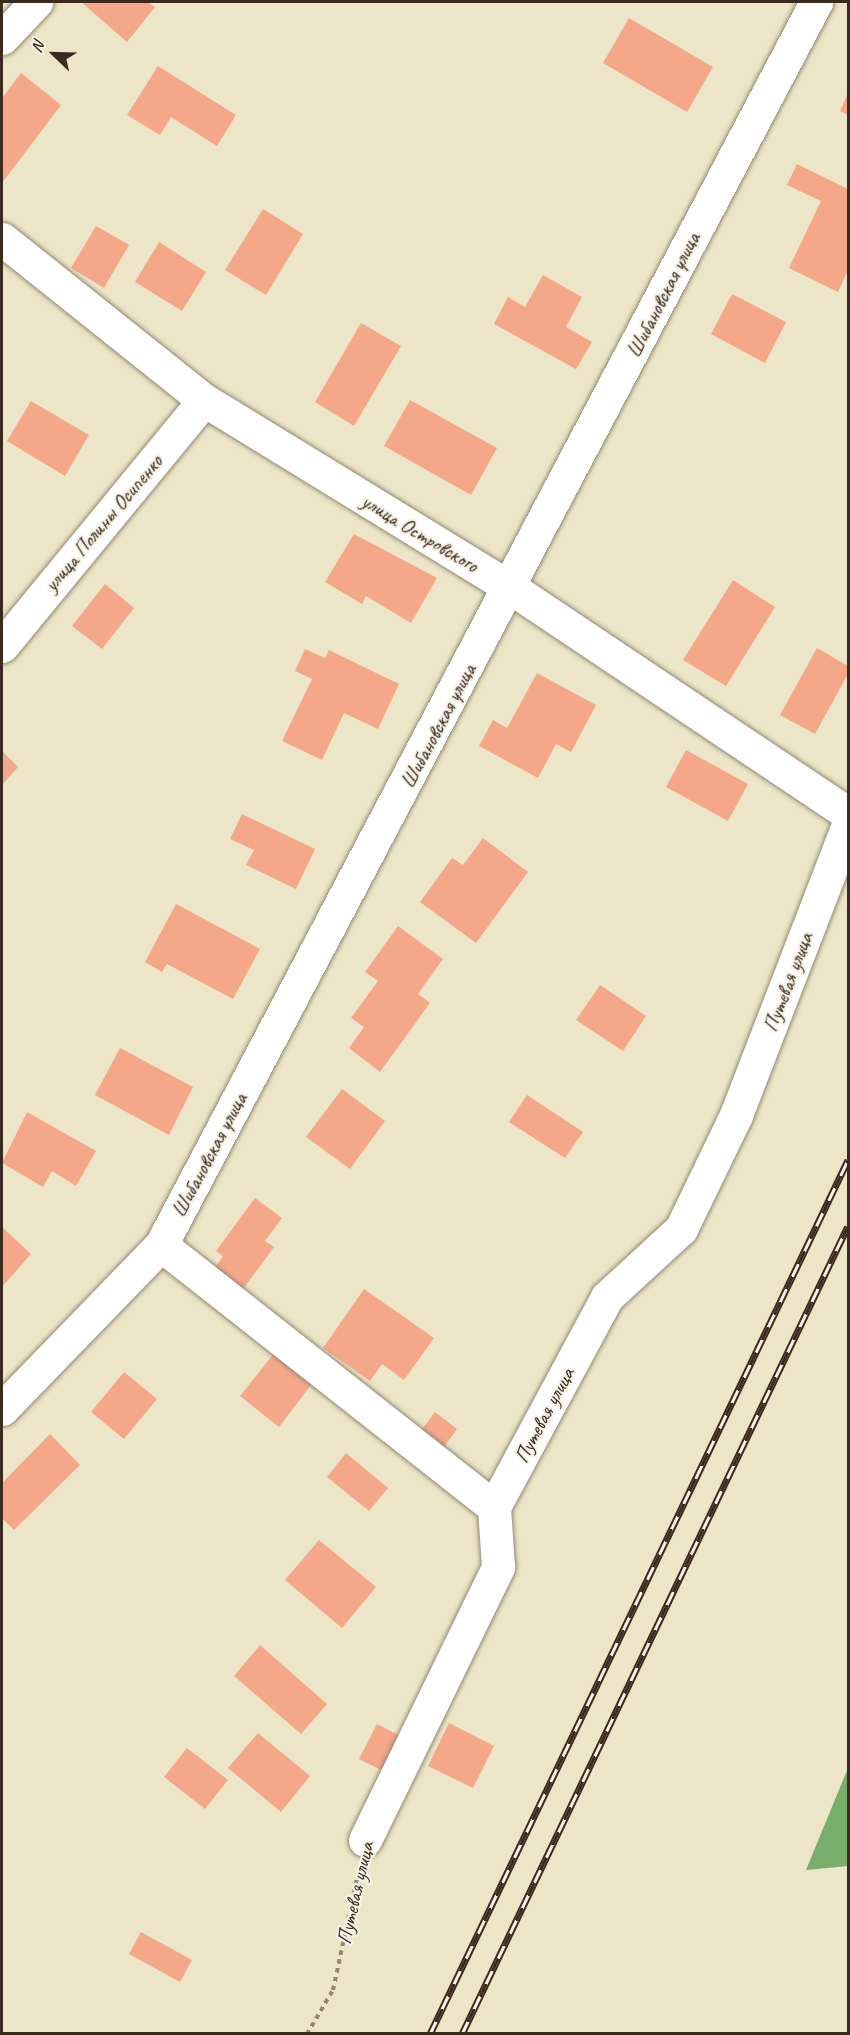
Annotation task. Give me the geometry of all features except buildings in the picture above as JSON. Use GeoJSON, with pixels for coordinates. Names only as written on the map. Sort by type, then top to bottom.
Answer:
{"type":"FeatureCollection","features":[{"type":"Feature","properties":{"kind":"street"},"geometry":{"type":"LineString","coordinates":[[2,38],[36,2]]}},
{"type":"Feature","properties":{"kind":"street","name":"Шибановская улица"},"geometry":{"type":"LineString","coordinates":[[2,1409],[161,1245],[511,588],[816,2]]}},
{"type":"Feature","properties":{"kind":"street","name":"улица Островского"},"geometry":{"type":"LineString","coordinates":[[2,239],[204,400],[511,588],[849,814]]}},
{"type":"Feature","properties":{"kind":"street","name":"улица Полины Осипенко"},"geometry":{"type":"LineString","coordinates":[[2,646],[204,400]]}},
{"type":"Feature","properties":{"kind":"street","name":"Путевая улица"},"geometry":{"type":"LineString","coordinates":[[365,1840],[498,1567],[494,1507],[607,1297],[681,1229],[736,1115],[849,825]]}},
{"type":"Feature","properties":{"kind":"street"},"geometry":{"type":"LineString","coordinates":[[161,1245],[494,1507]]}},
{"type":"Feature","properties":{"kind":"path","name":"Путевая улица"},"geometry":{"type":"LineString","coordinates":[[307,2034],[333,1990],[365,1840]]}},
{"type":"Feature","properties":{"kind":"green space"},"geometry":{"type":"Polygon","coordinates":[[[848,1768],[848,1866],[806,1870],[848,1768]]]}},
{"type":"Feature","properties":{"kind":"railway"},"geometry":{"type":"LineString","coordinates":[[430,2034],[848,1160]]}},
{"type":"Feature","properties":{"kind":"railway"},"geometry":{"type":"LineString","coordinates":[[462,2034],[848,1226]]}}]}
